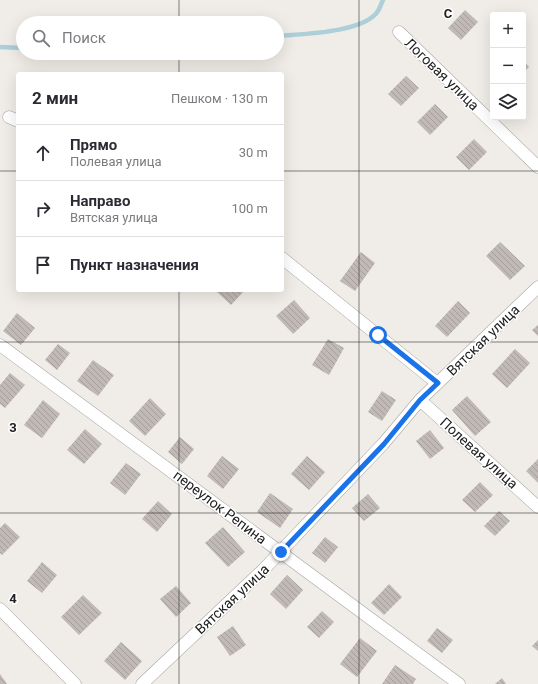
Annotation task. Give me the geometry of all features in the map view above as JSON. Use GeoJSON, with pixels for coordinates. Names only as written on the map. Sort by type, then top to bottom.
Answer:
{"type":"FeatureCollection","features":[{"type":"Feature","properties":{"kind":"street","name":"Логовая улица"},"geometry":{"type":"LineString","coordinates":[[399,32],[538,167]]}},
{"type":"Feature","properties":{"kind":"street"},"geometry":{"type":"LineString","coordinates":[[284,260],[438,383]]}},
{"type":"Feature","properties":{"kind":"street","name":"Вятская улица"},"geometry":{"type":"LineString","coordinates":[[142,684],[281,552],[384,444],[420,400],[538,287]]}},
{"type":"Feature","properties":{"kind":"street","name":"переулок Репина"},"geometry":{"type":"LineString","coordinates":[[0,345],[458,684]]}},
{"type":"Feature","properties":{"kind":"street","name":"Полевая улица"},"geometry":{"type":"LineString","coordinates":[[420,400],[538,507]]}},
{"type":"Feature","properties":{"kind":"street"},"geometry":{"type":"LineString","coordinates":[[0,609],[75,684]]}},
{"type":"Feature","properties":{"kind":"building"},"geometry":{"type":"Polygon","coordinates":[[[465,10],[478,22],[461,40],[448,28],[465,10]]]}},
{"type":"Feature","properties":{"kind":"building"},"geometry":{"type":"Polygon","coordinates":[[[406,76],[419,88],[401,106],[388,94],[406,76]]]}},
{"type":"Feature","properties":{"kind":"building"},"geometry":{"type":"Polygon","coordinates":[[[435,104],[448,117],[430,135],[417,122],[435,104]]]}},
{"type":"Feature","properties":{"kind":"building"},"geometry":{"type":"Polygon","coordinates":[[[474,139],[487,152],[469,170],[456,157],[474,139]]]}},
{"type":"Feature","properties":{"kind":"building"},"geometry":{"type":"Polygon","coordinates":[[[500,242],[525,266],[510,280],[486,256],[500,242]]]}},
{"type":"Feature","properties":{"kind":"building"},"geometry":{"type":"Polygon","coordinates":[[[361,252],[375,263],[355,291],[340,281],[361,252]]]}},
{"type":"Feature","properties":{"kind":"building"},"geometry":{"type":"Polygon","coordinates":[[[217,292],[243,292],[231,305],[217,292]]]}},
{"type":"Feature","properties":{"kind":"building"},"geometry":{"type":"Polygon","coordinates":[[[294,300],[310,318],[293,334],[276,316],[294,300]]]}},
{"type":"Feature","properties":{"kind":"building"},"geometry":{"type":"Polygon","coordinates":[[[458,301],[470,313],[447,337],[435,326],[458,301]]]}},
{"type":"Feature","properties":{"kind":"building"},"geometry":{"type":"Polygon","coordinates":[[[17,313],[35,328],[21,345],[3,331],[17,313]]]}},
{"type":"Feature","properties":{"kind":"building"},"geometry":{"type":"Polygon","coordinates":[[[538,325],[538,336],[532,330],[538,325]]]}},
{"type":"Feature","properties":{"kind":"building"},"geometry":{"type":"Polygon","coordinates":[[[328,339],[344,348],[329,375],[312,365],[328,339]]]}},
{"type":"Feature","properties":{"kind":"building"},"geometry":{"type":"Polygon","coordinates":[[[58,344],[70,353],[57,370],[45,360],[58,344]]]}},
{"type":"Feature","properties":{"kind":"building"},"geometry":{"type":"Polygon","coordinates":[[[515,349],[530,363],[507,388],[492,374],[515,349]]]}},
{"type":"Feature","properties":{"kind":"building"},"geometry":{"type":"Polygon","coordinates":[[[93,360],[114,375],[98,396],[77,381],[93,360]]]}},
{"type":"Feature","properties":{"kind":"building"},"geometry":{"type":"Polygon","coordinates":[[[10,373],[25,385],[5,408],[0,404],[0,385],[10,373]]]}},
{"type":"Feature","properties":{"kind":"building"},"geometry":{"type":"Polygon","coordinates":[[[382,391],[396,400],[382,421],[368,412],[382,391]]]}},
{"type":"Feature","properties":{"kind":"building"},"geometry":{"type":"Polygon","coordinates":[[[467,396],[491,422],[475,436],[452,410],[467,396]]]}},
{"type":"Feature","properties":{"kind":"building"},"geometry":{"type":"Polygon","coordinates":[[[150,398],[166,414],[145,436],[129,421],[150,398]]]}},
{"type":"Feature","properties":{"kind":"building"},"geometry":{"type":"Polygon","coordinates":[[[43,400],[60,414],[42,438],[24,425],[43,400]]]}},
{"type":"Feature","properties":{"kind":"building"},"geometry":{"type":"Polygon","coordinates":[[[85,429],[102,444],[84,464],[67,450],[85,429]]]}},
{"type":"Feature","properties":{"kind":"building"},"geometry":{"type":"Polygon","coordinates":[[[430,430],[444,448],[430,459],[416,441],[430,430]]]}},
{"type":"Feature","properties":{"kind":"building"},"geometry":{"type":"Polygon","coordinates":[[[180,437],[194,449],[182,464],[168,452],[180,437]]]}},
{"type":"Feature","properties":{"kind":"building"},"geometry":{"type":"Polygon","coordinates":[[[222,456],[239,469],[223,489],[207,476],[222,456]]]}},
{"type":"Feature","properties":{"kind":"building"},"geometry":{"type":"Polygon","coordinates":[[[307,456],[325,472],[309,490],[291,474],[307,456]]]}},
{"type":"Feature","properties":{"kind":"building"},"geometry":{"type":"Polygon","coordinates":[[[538,459],[538,483],[526,471],[538,459]]]}},
{"type":"Feature","properties":{"kind":"building"},"geometry":{"type":"Polygon","coordinates":[[[126,463],[141,474],[125,495],[110,483],[126,463]]]}},
{"type":"Feature","properties":{"kind":"building"},"geometry":{"type":"Polygon","coordinates":[[[480,482],[493,495],[475,512],[462,500],[480,482]]]}},
{"type":"Feature","properties":{"kind":"building"},"geometry":{"type":"Polygon","coordinates":[[[270,493],[293,509],[280,528],[257,512],[270,493]]]}},
{"type":"Feature","properties":{"kind":"building"},"geometry":{"type":"Polygon","coordinates":[[[368,494],[380,508],[364,521],[352,508],[368,494]]]}},
{"type":"Feature","properties":{"kind":"building"},"geometry":{"type":"Polygon","coordinates":[[[158,501],[172,514],[157,532],[142,519],[158,501]]]}},
{"type":"Feature","properties":{"kind":"building"},"geometry":{"type":"Polygon","coordinates":[[[499,511],[510,521],[495,536],[484,526],[499,511]]]}},
{"type":"Feature","properties":{"kind":"building"},"geometry":{"type":"Polygon","coordinates":[[[5,523],[20,537],[2,555],[0,553],[0,528],[5,523]]]}},
{"type":"Feature","properties":{"kind":"building"},"geometry":{"type":"Polygon","coordinates":[[[223,527],[245,552],[228,567],[205,543],[223,527]]]}},
{"type":"Feature","properties":{"kind":"building"},"geometry":{"type":"Polygon","coordinates":[[[325,537],[338,547],[325,563],[312,553],[325,537]]]}},
{"type":"Feature","properties":{"kind":"building"},"geometry":{"type":"Polygon","coordinates":[[[42,562],[57,575],[42,593],[27,581],[42,562]]]}},
{"type":"Feature","properties":{"kind":"building"},"geometry":{"type":"Polygon","coordinates":[[[287,575],[303,590],[286,609],[270,594],[287,575]]]}},
{"type":"Feature","properties":{"kind":"building"},"geometry":{"type":"Polygon","coordinates":[[[389,584],[402,597],[384,615],[371,603],[389,584]]]}},
{"type":"Feature","properties":{"kind":"building"},"geometry":{"type":"Polygon","coordinates":[[[176,586],[191,603],[176,617],[160,599],[176,586]]]}},
{"type":"Feature","properties":{"kind":"building"},"geometry":{"type":"Polygon","coordinates":[[[83,595],[102,613],[79,635],[61,617],[83,595]]]}},
{"type":"Feature","properties":{"kind":"building"},"geometry":{"type":"Polygon","coordinates":[[[322,611],[334,622],[319,638],[307,627],[322,611]]]}},
{"type":"Feature","properties":{"kind":"building"},"geometry":{"type":"Polygon","coordinates":[[[233,626],[246,645],[230,656],[217,637],[233,626]]]}},
{"type":"Feature","properties":{"kind":"building"},"geometry":{"type":"Polygon","coordinates":[[[437,628],[453,640],[442,653],[427,641],[437,628]]]}},
{"type":"Feature","properties":{"kind":"building"},"geometry":{"type":"Polygon","coordinates":[[[360,638],[377,651],[357,677],[340,664],[360,638]]]}},
{"type":"Feature","properties":{"kind":"building"},"geometry":{"type":"Polygon","coordinates":[[[538,640],[538,651],[532,646],[538,640]]]}},
{"type":"Feature","properties":{"kind":"building"},"geometry":{"type":"Polygon","coordinates":[[[121,642],[142,661],[125,680],[104,661],[121,642]]]}},
{"type":"Feature","properties":{"kind":"building"},"geometry":{"type":"Polygon","coordinates":[[[395,665],[416,679],[413,684],[382,684],[395,665]]]}},
{"type":"Feature","properties":{"kind":"building"},"geometry":{"type":"Polygon","coordinates":[[[0,674],[7,684],[0,684],[0,674]]]}},
{"type":"Feature","properties":{"kind":"building"},"geometry":{"type":"Polygon","coordinates":[[[502,678],[506,684],[495,684],[502,678]]]}},
{"type":"Feature","properties":{"kind":"waterway"},"geometry":{"type":"LineString","coordinates":[[284,35],[331,31],[360,24],[371,18],[378,11],[383,0]]}},
{"type":"Feature","properties":{"kind":"waterway"},"geometry":{"type":"LineString","coordinates":[[0,47],[16,48]]}},
{"type":"Feature","properties":{"kind":"route"},"geometry":{"type":"LineString","coordinates":[[281,552],[384,444],[420,400],[438,383],[378,335]]}}]}
